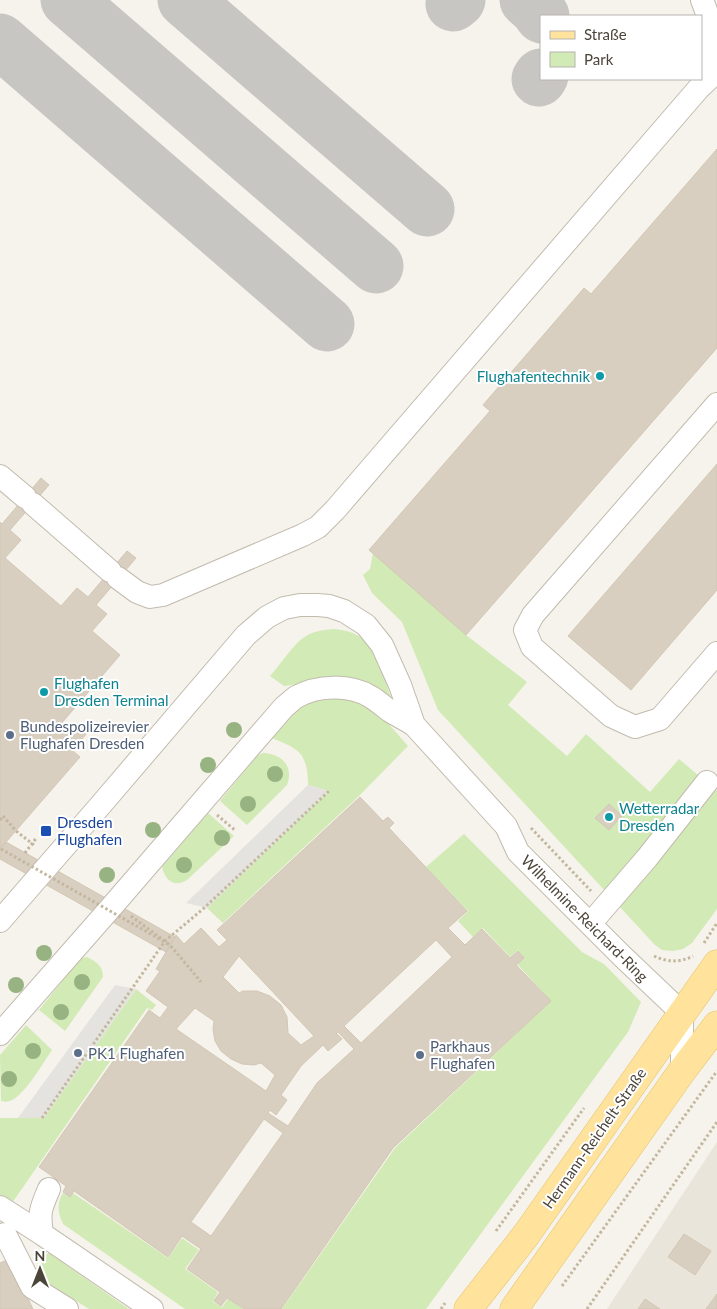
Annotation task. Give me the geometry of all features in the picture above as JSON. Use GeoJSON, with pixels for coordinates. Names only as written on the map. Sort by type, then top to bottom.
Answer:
{"type":"FeatureCollection","features":[{"type":"Feature","properties":{"kind":"main road","name":"Hermann-Reichelt-Straße"},"geometry":{"type":"LineString","coordinates":[[457,1305],[526,1235],[682,1013],[707,959]]}},
{"type":"Feature","properties":{"kind":"main road"},"geometry":{"type":"LineString","coordinates":[[514,1309],[682,1071],[717,1025]]}},
{"type":"Feature","properties":{"kind":"street"},"geometry":{"type":"LineString","coordinates":[[699,88],[708,70],[712,52],[709,17],[702,0]]}},
{"type":"Feature","properties":{"kind":"street"},"geometry":{"type":"LineString","coordinates":[[713,0],[717,3]]}},
{"type":"Feature","properties":{"kind":"street"},"geometry":{"type":"LineString","coordinates":[[0,476],[114,575],[138,592],[150,597],[163,595],[302,536],[318,527],[335,510],[699,88],[717,71]]}},
{"type":"Feature","properties":{"kind":"street"},"geometry":{"type":"LineString","coordinates":[[717,404],[534,615],[525,630],[532,647],[611,716],[634,727],[660,719],[717,653]]}},
{"type":"Feature","properties":{"kind":"street","name":"Wilhelmine-Reichard-Ring"},"geometry":{"type":"LineString","coordinates":[[0,921],[246,635],[267,617],[284,608],[300,605],[329,606],[344,611],[366,625],[382,645],[400,685],[414,725],[506,826],[518,852],[682,1013]]}},
{"type":"Feature","properties":{"kind":"street"},"geometry":{"type":"LineString","coordinates":[[0,1034],[284,707],[295,698],[310,691],[326,689],[344,688],[359,691],[414,725]]}},
{"type":"Feature","properties":{"kind":"street"},"geometry":{"type":"LineString","coordinates":[[590,924],[647,858],[707,782]]}},
{"type":"Feature","properties":{"kind":"street"},"geometry":{"type":"LineString","coordinates":[[682,1013],[682,1071]]}},
{"type":"Feature","properties":{"kind":"street"},"geometry":{"type":"LineString","coordinates":[[34,1229],[49,1189]]}},
{"type":"Feature","properties":{"kind":"street"},"geometry":{"type":"LineString","coordinates":[[0,1207],[152,1309]]}},
{"type":"Feature","properties":{"kind":"street"},"geometry":{"type":"LineString","coordinates":[[34,1229],[2,1235],[32,1287],[67,1309]]}},
{"type":"Feature","properties":{"kind":"path"},"geometry":{"type":"LineString","coordinates":[[42,1118],[165,941],[203,909],[329,791]]}},
{"type":"Feature","properties":{"kind":"path"},"geometry":{"type":"LineString","coordinates":[[216,814],[236,831]]}},
{"type":"Feature","properties":{"kind":"path"},"geometry":{"type":"LineString","coordinates":[[0,820],[3,816],[16,831],[34,844]]}},
{"type":"Feature","properties":{"kind":"path"},"geometry":{"type":"LineString","coordinates":[[530,826],[605,906]]}},
{"type":"Feature","properties":{"kind":"path"},"geometry":{"type":"LineString","coordinates":[[26,854],[38,838]]}},
{"type":"Feature","properties":{"kind":"path"},"geometry":{"type":"LineString","coordinates":[[0,849],[170,946]]}},
{"type":"Feature","properties":{"kind":"path"},"geometry":{"type":"LineString","coordinates":[[124,911],[165,941],[201,982]]}},
{"type":"Feature","properties":{"kind":"path"},"geometry":{"type":"LineString","coordinates":[[652,955],[664,960],[707,959]]}},
{"type":"Feature","properties":{"kind":"path"},"geometry":{"type":"LineString","coordinates":[[557,1293],[717,1071]]}},
{"type":"Feature","properties":{"kind":"path"},"geometry":{"type":"LineString","coordinates":[[491,1239],[589,1100]]}},
{"type":"Feature","properties":{"kind":"path"},"geometry":{"type":"LineString","coordinates":[[587,1309],[717,1122]]}},
{"type":"Feature","properties":{"kind":"path"},"geometry":{"type":"LineString","coordinates":[[441,1309],[457,1305]]}},
{"type":"Feature","properties":{"kind":"shaded area"},"geometry":{"type":"Polygon","coordinates":[[[308,785],[329,791],[207,908],[186,903],[308,785]]]}},
{"type":"Feature","properties":{"kind":"shaded area","name":"PK1 Flughafen"},"geometry":{"type":"Polygon","coordinates":[[[115,985],[136,989],[44,1118],[18,1118],[115,985]]]}},
{"type":"Feature","properties":{"kind":"shaded area"},"geometry":{"type":"Polygon","coordinates":[[[717,1142],[717,1309],[607,1309],[717,1142]]]}},
{"type":"Feature","properties":{"kind":"green space"},"geometry":{"type":"Polygon","coordinates":[[[373,553],[466,635],[527,682],[508,705],[567,756],[586,734],[650,792],[679,759],[717,791],[717,909],[692,943],[683,949],[673,951],[662,950],[655,945],[438,710],[402,622],[372,593],[363,575],[370,569],[373,553]]]}},
{"type":"Feature","properties":{"kind":"green space"},"geometry":{"type":"Polygon","coordinates":[[[333,629],[352,633],[368,643],[376,654],[393,703],[329,680],[284,686],[270,676],[291,649],[306,636],[319,631],[333,629]]]}},
{"type":"Feature","properties":{"kind":"green space"},"geometry":{"type":"Polygon","coordinates":[[[347,696],[380,714],[408,746],[359,796],[223,923],[207,908],[329,791],[308,785],[306,764],[303,757],[293,748],[267,736],[303,702],[347,696]]]}},
{"type":"Feature","properties":{"kind":"green space"},"geometry":{"type":"Polygon","coordinates":[[[263,753],[276,756],[285,762],[289,778],[287,785],[247,825],[220,801],[257,756],[263,753]]]}},
{"type":"Feature","properties":{"kind":"green space"},"geometry":{"type":"Polygon","coordinates":[[[208,813],[234,836],[187,880],[174,883],[165,876],[162,867],[208,813]]]}},
{"type":"Feature","properties":{"kind":"green space"},"geometry":{"type":"Polygon","coordinates":[[[464,834],[582,952],[604,964],[641,1002],[628,1032],[426,1309],[282,1309],[395,1148],[551,1001],[517,964],[524,958],[518,950],[510,957],[483,928],[473,937],[458,921],[468,911],[426,867],[464,834]]]}},
{"type":"Feature","properties":{"kind":"green space"},"geometry":{"type":"Polygon","coordinates":[[[87,957],[99,965],[103,977],[65,1031],[39,1010],[81,958],[87,957]]]}},
{"type":"Feature","properties":{"kind":"green space"},"geometry":{"type":"Polygon","coordinates":[[[136,989],[156,1005],[152,1010],[147,1008],[10,1206],[0,1200],[0,1118],[44,1118],[136,989]]]}},
{"type":"Feature","properties":{"kind":"green space"},"geometry":{"type":"Polygon","coordinates":[[[26,1025],[52,1050],[23,1091],[12,1100],[1,1101],[0,1055],[26,1025]]]}},
{"type":"Feature","properties":{"kind":"green space"},"geometry":{"type":"Polygon","coordinates":[[[63,1193],[70,1197],[73,1193],[168,1258],[182,1238],[199,1250],[185,1269],[218,1292],[213,1302],[222,1307],[228,1299],[243,1309],[185,1309],[63,1224],[58,1208],[63,1193]]]}},
{"type":"Feature","properties":{"kind":"green space"},"geometry":{"type":"Polygon","coordinates":[[[49,1253],[129,1309],[89,1309],[46,1282],[38,1273],[38,1266],[39,1260],[49,1253]]]}},
{"type":"Feature","properties":{"kind":"building","name":"Flughafentechnik"},"geometry":{"type":"Polygon","coordinates":[[[717,149],[717,348],[466,635],[369,550],[490,411],[483,405],[584,288],[591,294],[717,149]]]}},
{"type":"Feature","properties":{"kind":"building"},"geometry":{"type":"Polygon","coordinates":[[[717,464],[717,590],[631,690],[568,636],[717,464]]]}},
{"type":"Feature","properties":{"kind":"building","name":"Flughafen Dresden Terminal"},"geometry":{"type":"Polygon","coordinates":[[[41,478],[49,485],[10,530],[21,540],[5,558],[61,606],[77,588],[88,597],[127,551],[136,558],[96,605],[107,614],[92,631],[120,655],[60,725],[69,733],[77,723],[88,732],[72,750],[80,757],[0,849],[0,522],[2,524],[41,478]]]}},
{"type":"Feature","properties":{"kind":"building","name":"Parkhaus Flughafen"},"geometry":{"type":"Polygon","coordinates":[[[360,797],[383,821],[388,817],[394,823],[389,828],[467,911],[448,928],[465,945],[482,929],[510,958],[518,951],[524,958],[516,965],[551,1001],[393,1148],[281,1309],[244,1309],[227,1298],[221,1306],[214,1301],[220,1292],[187,1269],[201,1249],[182,1236],[168,1257],[74,1191],[70,1197],[63,1192],[66,1186],[39,1167],[149,1010],[160,1018],[168,1007],[146,991],[160,971],[156,969],[176,935],[184,944],[201,928],[219,947],[227,940],[217,930],[360,797]],[[436,940],[344,1026],[361,1043],[452,957],[436,940]],[[239,956],[223,977],[239,993],[243,991],[257,991],[270,996],[281,1005],[287,1017],[288,1033],[301,1045],[314,1036],[239,956]],[[195,1008],[176,1029],[266,1091],[275,1075],[261,1063],[254,1065],[242,1064],[231,1059],[221,1051],[215,1041],[214,1021],[195,1008]],[[338,1032],[336,1033],[342,1039],[328,1051],[323,1045],[301,1066],[281,1095],[287,1100],[276,1115],[270,1110],[268,1113],[288,1126],[317,1083],[354,1049],[338,1032]],[[264,1119],[191,1222],[211,1236],[283,1133],[264,1119]]]}},
{"type":"Feature","properties":{"kind":"building","name":"Wetterradar Dresden"},"geometry":{"type":"Polygon","coordinates":[[[609,804],[622,816],[609,830],[595,818],[609,804]]]}},
{"type":"Feature","properties":{"kind":"building"},"geometry":{"type":"Polygon","coordinates":[[[6,842],[175,937],[166,952],[0,859],[0,849],[6,842]]]}},
{"type":"Feature","properties":{"kind":"building"},"geometry":{"type":"Polygon","coordinates":[[[684,1234],[711,1251],[695,1275],[668,1257],[684,1234]]]}},
{"type":"Feature","properties":{"kind":"building"},"geometry":{"type":"Polygon","coordinates":[[[9,1259],[33,1309],[0,1309],[0,1263],[9,1259]]]}},
{"type":"Feature","properties":{"kind":"building"},"geometry":{"type":"Polygon","coordinates":[[[717,1294],[717,1309],[706,1309],[717,1294]]]}},
{"type":"Feature","properties":{"kind":"building"},"geometry":{"type":"Polygon","coordinates":[[[645,1299],[660,1309],[638,1309],[645,1299]]]}},
{"type":"Feature","properties":{"kind":"taxiway"},"geometry":{"type":"LineString","coordinates":[[68,0],[376,266]]}},
{"type":"Feature","properties":{"kind":"taxiway"},"geometry":{"type":"LineString","coordinates":[[185,0],[427,209]]}},
{"type":"Feature","properties":{"kind":"taxiway"},"geometry":{"type":"LineString","coordinates":[[453,4],[458,0]]}},
{"type":"Feature","properties":{"kind":"taxiway"},"geometry":{"type":"LineString","coordinates":[[527,0],[541,15]]}},
{"type":"Feature","properties":{"kind":"taxiway"},"geometry":{"type":"LineString","coordinates":[[0,41],[327,324]]}},
{"type":"Feature","properties":{"kind":"place","name":"Flughafentechnik"},"geometry":{"type":"Point","coordinates":[600,376]}},
{"type":"Feature","properties":{"kind":"place","name":"Flughafen Dresden Terminal"},"geometry":{"type":"Point","coordinates":[44,692]}},
{"type":"Feature","properties":{"kind":"place","name":"Bundespolizeirevier Flughafen Dresden"},"geometry":{"type":"Point","coordinates":[10,735]}},
{"type":"Feature","properties":{"kind":"place","name":"Wetterradar Dresden"},"geometry":{"type":"Point","coordinates":[609,817]}},
{"type":"Feature","properties":{"kind":"place","name":"Dresden Flughafen"},"geometry":{"type":"Point","coordinates":[46,831]}},
{"type":"Feature","properties":{"kind":"place","name":"PK1 Flughafen"},"geometry":{"type":"Point","coordinates":[78,1053]}},
{"type":"Feature","properties":{"kind":"place","name":"Parkhaus Flughafen"},"geometry":{"type":"Point","coordinates":[420,1055]}}]}
